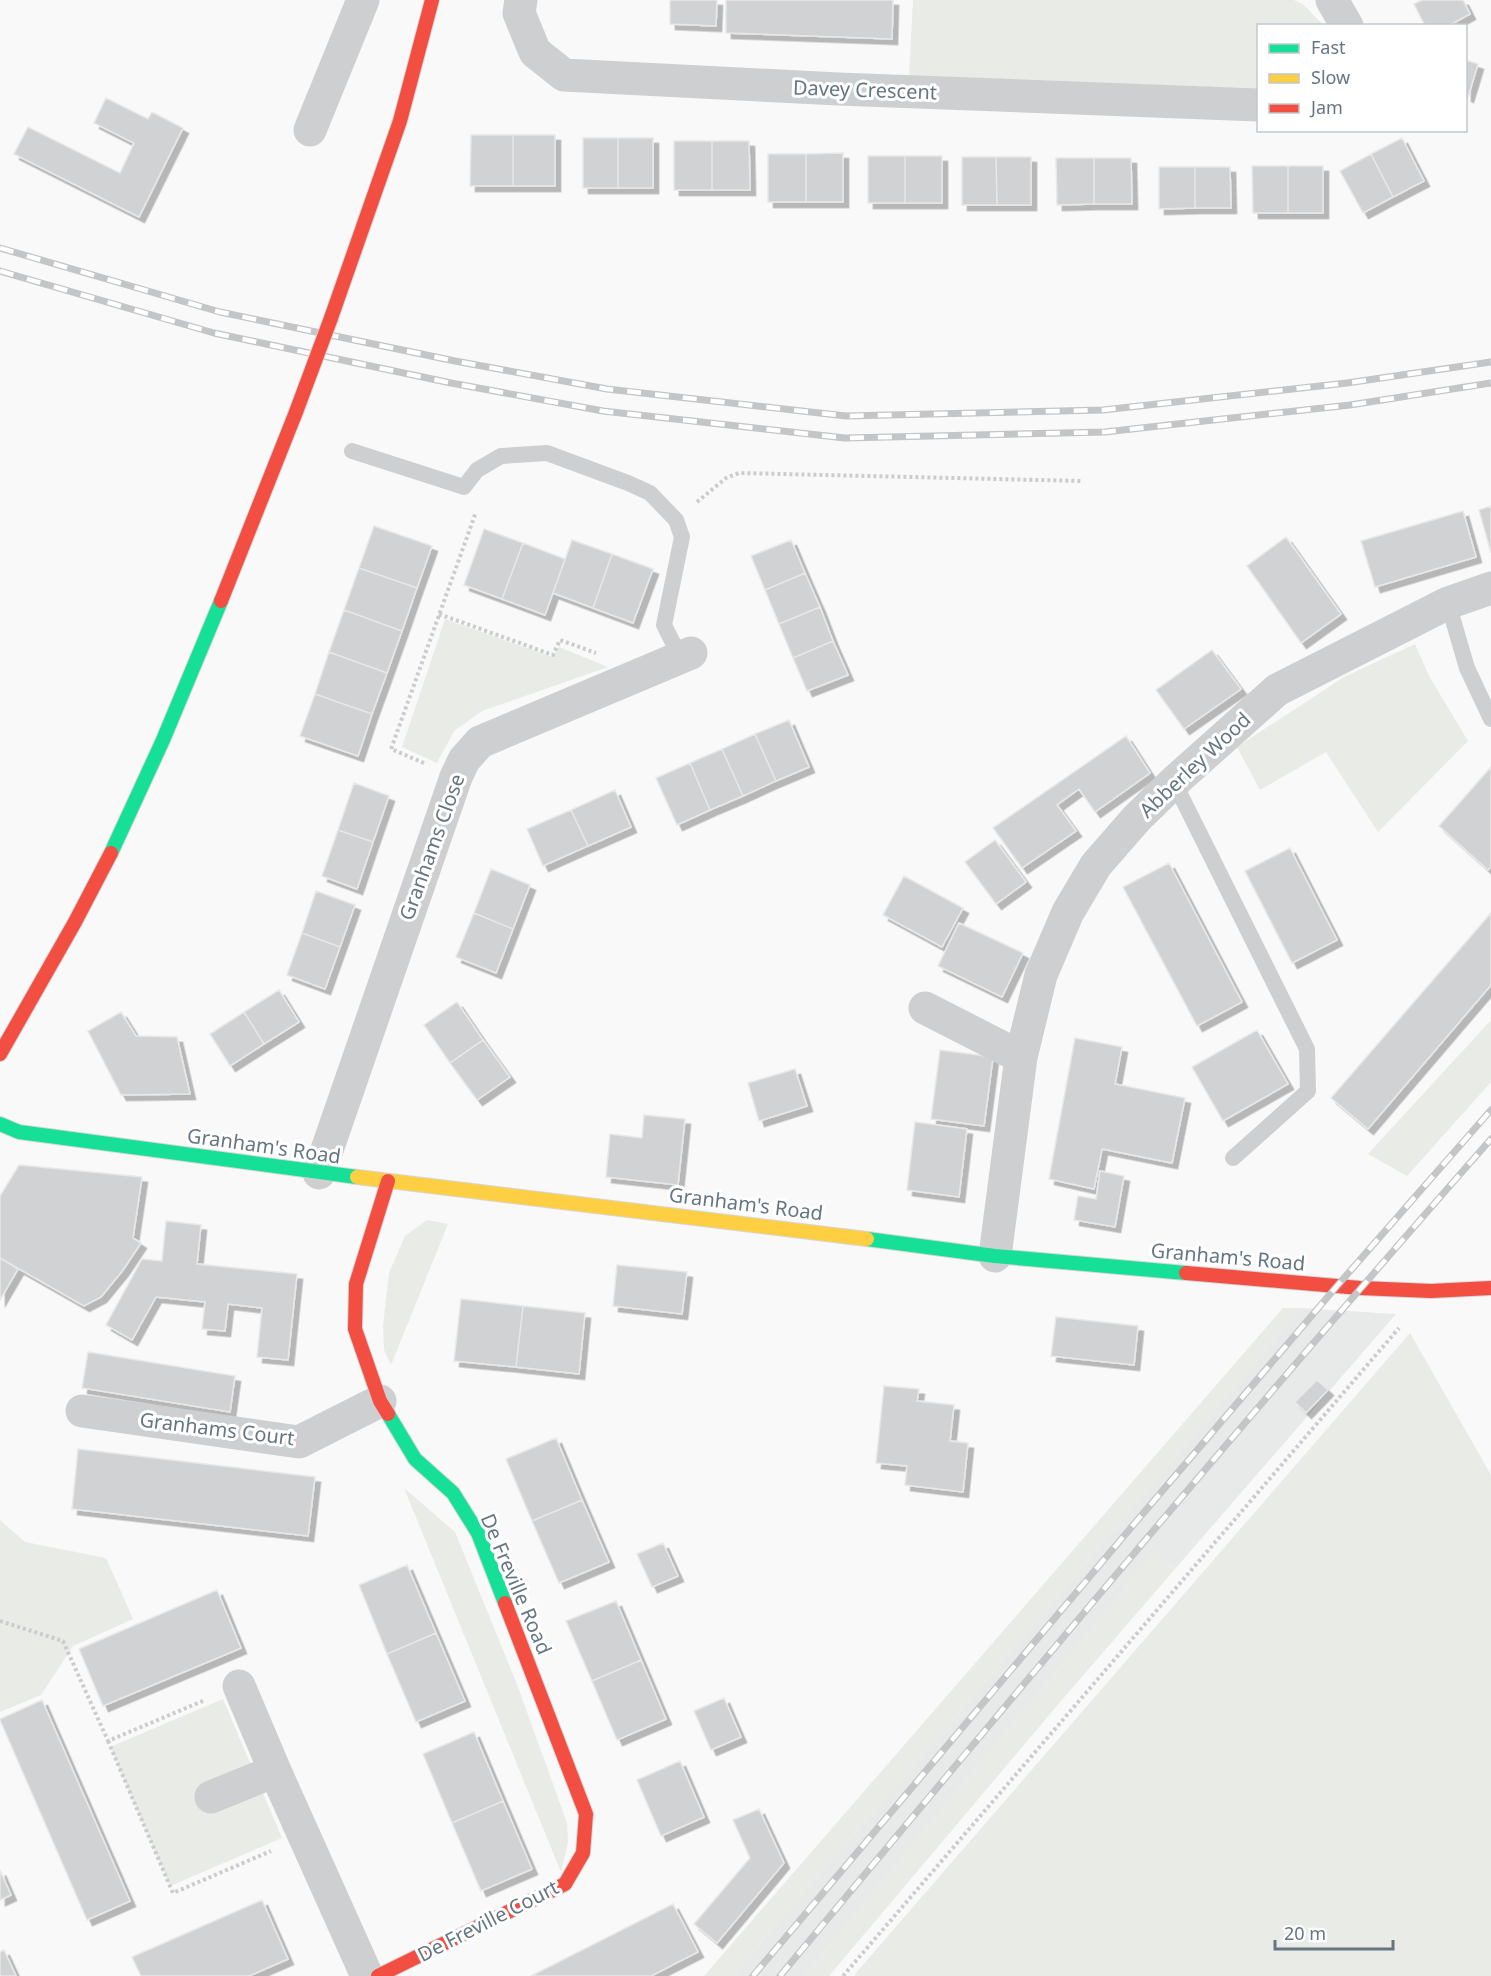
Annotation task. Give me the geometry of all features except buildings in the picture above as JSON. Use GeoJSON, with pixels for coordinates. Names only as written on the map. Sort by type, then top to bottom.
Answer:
{"type":"FeatureCollection","features":[{"type":"Feature","properties":{"kind":"street"},"geometry":{"type":"LineString","coordinates":[[310,130],[363,0]]}},
{"type":"Feature","properties":{"kind":"street"},"geometry":{"type":"LineString","coordinates":[[0,1054],[82,911],[142,787],[213,621],[296,412],[391,150],[422,45],[432,0]]}},
{"type":"Feature","properties":{"kind":"street","name":"Davey Crescent"},"geometry":{"type":"LineString","coordinates":[[521,0],[519,14],[535,51],[564,75],[850,90],[1257,105]]}},
{"type":"Feature","properties":{"kind":"street"},"geometry":{"type":"LineString","coordinates":[[1332,0],[1346,24]]}},
{"type":"Feature","properties":{"kind":"street","name":"Abberley Wood"},"geometry":{"type":"LineString","coordinates":[[995,1256],[1021,1057],[1041,975],[1068,912],[1096,865],[1174,782],[1276,690],[1448,603],[1491,588]]}},
{"type":"Feature","properties":{"kind":"street","name":"Granhams Close"},"geometry":{"type":"LineString","coordinates":[[319,1173],[456,777],[464,760],[480,742],[685,655]]}},
{"type":"Feature","properties":{"kind":"street"},"geometry":{"type":"LineString","coordinates":[[925,1008],[1021,1057]]}},
{"type":"Feature","properties":{"kind":"street","name":"Granham's Road"},"geometry":{"type":"LineString","coordinates":[[0,1124],[19,1132],[319,1173],[754,1224],[995,1256],[1349,1287],[1431,1291],[1491,1288]]}},
{"type":"Feature","properties":{"kind":"street","name":"De Freville Road"},"geometry":{"type":"LineString","coordinates":[[388,1182],[356,1284],[355,1329],[380,1401],[415,1459],[453,1493],[478,1533],[586,1814]]}},
{"type":"Feature","properties":{"kind":"street","name":"Granhams Court"},"geometry":{"type":"LineString","coordinates":[[82,1411],[299,1442],[380,1401]]}},
{"type":"Feature","properties":{"kind":"street"},"geometry":{"type":"LineString","coordinates":[[239,1686],[367,1976]]}},
{"type":"Feature","properties":{"kind":"street"},"geometry":{"type":"LineString","coordinates":[[211,1797],[275,1771]]}},
{"type":"Feature","properties":{"kind":"street","name":"De Freville Court"},"geometry":{"type":"LineString","coordinates":[[378,1976],[565,1884],[583,1853],[586,1814]]}},
{"type":"Feature","properties":{"kind":"lane"},"geometry":{"type":"LineString","coordinates":[[352,451],[464,487],[477,470],[501,456],[547,453],[628,483],[650,494],[676,520],[682,537],[664,625],[685,655]]}},
{"type":"Feature","properties":{"kind":"lane"},"geometry":{"type":"LineString","coordinates":[[1448,603],[1467,668],[1491,719]]}},
{"type":"Feature","properties":{"kind":"lane"},"geometry":{"type":"LineString","coordinates":[[1174,782],[1307,1049],[1308,1091],[1233,1158]]}},
{"type":"Feature","properties":{"kind":"path"},"geometry":{"type":"LineString","coordinates":[[676,520],[726,478],[739,473],[1082,481]]}},
{"type":"Feature","properties":{"kind":"path"},"geometry":{"type":"LineString","coordinates":[[456,777],[391,749],[478,507],[464,487]]}},
{"type":"Feature","properties":{"kind":"path"},"geometry":{"type":"LineString","coordinates":[[439,614],[553,655],[560,640],[629,665],[637,675]]}},
{"type":"Feature","properties":{"kind":"path"},"geometry":{"type":"LineString","coordinates":[[843,1976],[1431,1291]]}},
{"type":"Feature","properties":{"kind":"path"},"geometry":{"type":"LineString","coordinates":[[0,1621],[63,1641],[173,1893],[304,1837]]}},
{"type":"Feature","properties":{"kind":"path"},"geometry":{"type":"LineString","coordinates":[[108,1740],[239,1686]]}},
{"type":"Feature","properties":{"kind":"shaded area"},"geometry":{"type":"Polygon","coordinates":[[[913,0],[1294,0],[1304,5],[1322,24],[1257,24],[1257,89],[909,76],[913,0]]]}},
{"type":"Feature","properties":{"kind":"shaded area"},"geometry":{"type":"Polygon","coordinates":[[[445,619],[552,657],[559,647],[608,667],[482,711],[454,731],[437,763],[402,747],[445,619]]]}},
{"type":"Feature","properties":{"kind":"shaded area"},"geometry":{"type":"Polygon","coordinates":[[[1415,644],[1429,676],[1468,741],[1378,832],[1326,752],[1260,790],[1237,747],[1344,677],[1415,644]]]}},
{"type":"Feature","properties":{"kind":"shaded area"},"geometry":{"type":"Polygon","coordinates":[[[1491,1020],[1491,1082],[1407,1176],[1368,1154],[1491,1020]]]}},
{"type":"Feature","properties":{"kind":"shaded area"},"geometry":{"type":"Polygon","coordinates":[[[427,1220],[448,1224],[391,1365],[384,1350],[383,1326],[389,1273],[405,1236],[427,1220]]]}},
{"type":"Feature","properties":{"kind":"shaded area"},"geometry":{"type":"Polygon","coordinates":[[[1283,1308],[1301,1308],[942,1733],[733,1976],[704,1976],[1283,1308]]]}},
{"type":"Feature","properties":{"kind":"shaded area"},"geometry":{"type":"Polygon","coordinates":[[[1301,1308],[1396,1314],[1175,1569],[1155,1552],[804,1976],[733,1976],[942,1733],[1301,1308]]]}},
{"type":"Feature","properties":{"kind":"shaded area"},"geometry":{"type":"Polygon","coordinates":[[[1410,1333],[1491,1475],[1491,1976],[856,1976],[855,1974],[1410,1333]]]}},
{"type":"Feature","properties":{"kind":"shaded area"},"geometry":{"type":"Polygon","coordinates":[[[404,1488],[455,1532],[518,1687],[567,1823],[568,1842],[561,1872],[404,1488]]]}},
{"type":"Feature","properties":{"kind":"shaded area"},"geometry":{"type":"Polygon","coordinates":[[[0,1520],[25,1542],[106,1558],[133,1619],[73,1646],[41,1695],[0,1712],[0,1520]]]}},
{"type":"Feature","properties":{"kind":"shaded area"},"geometry":{"type":"Polygon","coordinates":[[[1155,1552],[1175,1569],[829,1976],[804,1976],[1155,1552]]]}},
{"type":"Feature","properties":{"kind":"shaded area"},"geometry":{"type":"Polygon","coordinates":[[[223,1699],[282,1838],[170,1886],[110,1747],[223,1699]]]}},
{"type":"Feature","properties":{"kind":"railway"},"geometry":{"type":"LineString","coordinates":[[0,248],[220,312],[455,361],[607,389],[846,416],[1103,410],[1347,383],[1491,362]]}},
{"type":"Feature","properties":{"kind":"railway"},"geometry":{"type":"LineString","coordinates":[[0,271],[214,333],[451,383],[603,411],[845,438],[1105,432],[1350,405],[1491,383]]}},
{"type":"Feature","properties":{"kind":"railway"},"geometry":{"type":"LineString","coordinates":[[753,1976],[1129,1530],[1491,1110]]}},
{"type":"Feature","properties":{"kind":"railway"},"geometry":{"type":"LineString","coordinates":[[780,1976],[1221,1451],[1491,1139]]}},
{"type":"Feature","properties":{"kind":"traffic: fast"},"geometry":{"type":"LineString","coordinates":[[111,853],[163,740],[221,601]]}},
{"type":"Feature","properties":{"kind":"traffic: fast"},"geometry":{"type":"LineString","coordinates":[[0,1124],[19,1132],[357,1177]]}},
{"type":"Feature","properties":{"kind":"traffic: fast"},"geometry":{"type":"LineString","coordinates":[[867,1239],[995,1256],[1186,1273]]}},
{"type":"Feature","properties":{"kind":"traffic: fast"},"geometry":{"type":"LineString","coordinates":[[388,1414],[415,1459],[453,1493],[478,1533],[505,1603]]}},
{"type":"Feature","properties":{"kind":"traffic: slow"},"geometry":{"type":"LineString","coordinates":[[357,1177],[867,1239]]}},
{"type":"Feature","properties":{"kind":"traffic: jam"},"geometry":{"type":"LineString","coordinates":[[331,318],[400,121],[432,0]]}},
{"type":"Feature","properties":{"kind":"traffic: jam"},"geometry":{"type":"LineString","coordinates":[[296,412],[331,318]]}},
{"type":"Feature","properties":{"kind":"traffic: jam"},"geometry":{"type":"LineString","coordinates":[[221,601],[296,412]]}},
{"type":"Feature","properties":{"kind":"traffic: jam"},"geometry":{"type":"LineString","coordinates":[[0,1054],[75,922],[111,853]]}},
{"type":"Feature","properties":{"kind":"traffic: jam"},"geometry":{"type":"LineString","coordinates":[[388,1181],[356,1284],[355,1329],[380,1401],[388,1414]]}},
{"type":"Feature","properties":{"kind":"traffic: jam"},"geometry":{"type":"LineString","coordinates":[[1186,1273],[1360,1288],[1431,1291],[1491,1288]]}},
{"type":"Feature","properties":{"kind":"traffic: jam"},"geometry":{"type":"LineString","coordinates":[[378,1976],[565,1884],[583,1853],[586,1814],[505,1603]]}}]}
